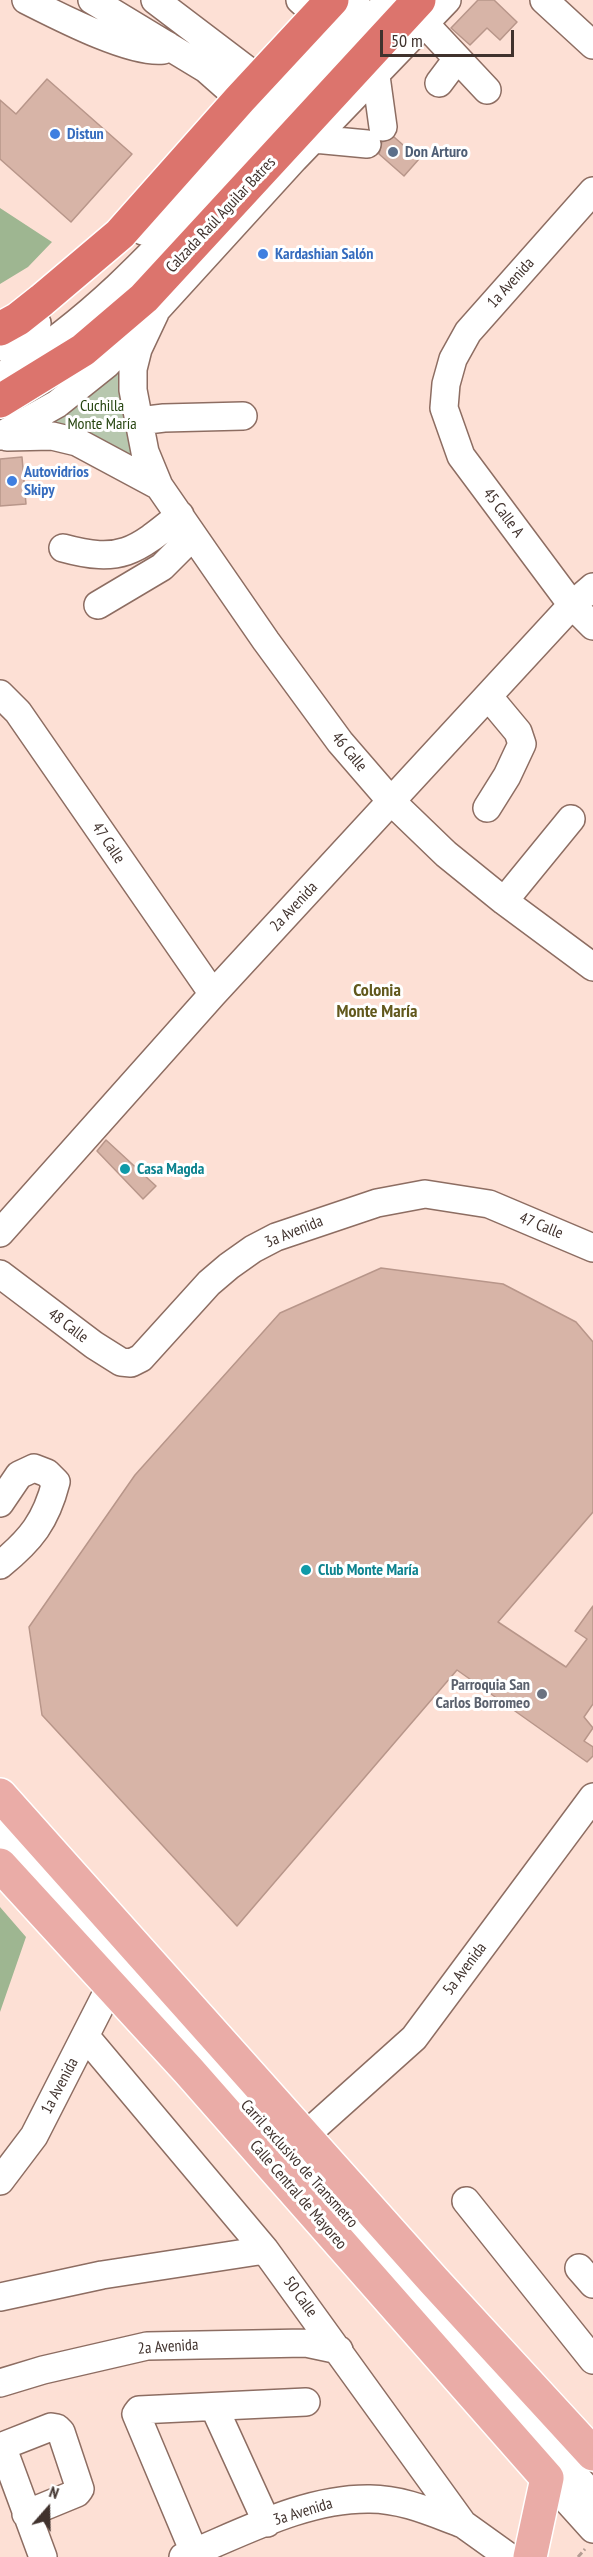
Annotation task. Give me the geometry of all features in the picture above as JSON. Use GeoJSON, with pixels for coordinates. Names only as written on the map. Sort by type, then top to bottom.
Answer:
{"type":"FeatureCollection","features":[{"type":"Feature","properties":{"kind":"highway"},"geometry":{"type":"LineString","coordinates":[[0,328],[18,319],[120,234],[250,89],[317,5]]}},
{"type":"Feature","properties":{"kind":"highway","name":"Calzada Raúl Aguilar Batres"},"geometry":{"type":"LineString","coordinates":[[0,401],[83,350],[144,298],[422,12]]}},
{"type":"Feature","properties":{"kind":"main road"},"geometry":{"type":"LineString","coordinates":[[0,1795],[434,2281],[593,2454]]}},
{"type":"Feature","properties":{"kind":"main road","name":"Calle Central de Mayoreo"},"geometry":{"type":"LineString","coordinates":[[0,1865],[111,1985],[547,2478]]}},
{"type":"Feature","properties":{"kind":"main road"},"geometry":{"type":"LineString","coordinates":[[530,2557],[547,2478]]}},
{"type":"Feature","properties":{"kind":"street"},"geometry":{"type":"LineString","coordinates":[[26,0],[83,28],[144,50],[163,50],[168,44]]}},
{"type":"Feature","properties":{"kind":"street"},"geometry":{"type":"LineString","coordinates":[[92,0],[206,69],[250,89]]}},
{"type":"Feature","properties":{"kind":"street"},"geometry":{"type":"LineString","coordinates":[[155,0],[250,89]]}},
{"type":"Feature","properties":{"kind":"street"},"geometry":{"type":"LineString","coordinates":[[0,348],[49,314],[140,234],[217,154],[356,0]]}},
{"type":"Feature","properties":{"kind":"street"},"geometry":{"type":"LineString","coordinates":[[0,377],[72,328],[125,280],[389,0]]}},
{"type":"Feature","properties":{"kind":"street"},"geometry":{"type":"LineString","coordinates":[[0,437],[33,419],[83,385],[155,313],[314,139],[376,76],[422,12],[447,0]]}},
{"type":"Feature","properties":{"kind":"street"},"geometry":{"type":"LineString","coordinates":[[547,1],[593,45]]}},
{"type":"Feature","properties":{"kind":"street"},"geometry":{"type":"LineString","coordinates":[[422,12],[457,59],[487,90]]}},
{"type":"Feature","properties":{"kind":"street"},"geometry":{"type":"LineString","coordinates":[[439,83],[457,59]]}},
{"type":"Feature","properties":{"kind":"street"},"geometry":{"type":"LineString","coordinates":[[314,139],[375,135],[376,76]]}},
{"type":"Feature","properties":{"kind":"street","name":"1a Avenida"},"geometry":{"type":"LineString","coordinates":[[446,384],[453,359],[468,332],[593,191]]}},
{"type":"Feature","properties":{"kind":"street","name":"46 Calle"},"geometry":{"type":"LineString","coordinates":[[155,313],[138,350],[133,369],[133,390],[145,452],[159,486],[340,742],[391,801],[447,854],[504,901],[593,967]]}},
{"type":"Feature","properties":{"kind":"street","name":"45 Calle A"},"geometry":{"type":"LineString","coordinates":[[446,384],[444,408],[461,456],[572,605],[593,627]]}},
{"type":"Feature","properties":{"kind":"street"},"geometry":{"type":"LineString","coordinates":[[140,421],[243,416]]}},
{"type":"Feature","properties":{"kind":"street","name":"46 Calle"},"geometry":{"type":"LineString","coordinates":[[0,437],[52,436],[77,442],[159,486]]}},
{"type":"Feature","properties":{"kind":"street"},"geometry":{"type":"LineString","coordinates":[[63,548],[88,555],[130,552],[186,525]]}},
{"type":"Feature","properties":{"kind":"street"},"geometry":{"type":"LineString","coordinates":[[98,605],[162,567],[186,525]]}},
{"type":"Feature","properties":{"kind":"street","name":"2a Avenida"},"geometry":{"type":"LineString","coordinates":[[0,1233],[213,994],[572,605],[593,587]]}},
{"type":"Feature","properties":{"kind":"street","name":"47 Calle"},"geometry":{"type":"LineString","coordinates":[[0,694],[18,712],[213,994]]}},
{"type":"Feature","properties":{"kind":"street"},"geometry":{"type":"LineString","coordinates":[[488,696],[518,732],[522,744],[512,768],[488,808]]}},
{"type":"Feature","properties":{"kind":"street"},"geometry":{"type":"LineString","coordinates":[[504,901],[572,819]]}},
{"type":"Feature","properties":{"kind":"street","name":"3a Avenida"},"geometry":{"type":"LineString","coordinates":[[141,1358],[216,1278],[253,1249],[276,1237],[377,1203],[425,1194],[489,1204]]}},
{"type":"Feature","properties":{"kind":"street","name":"47 Calle"},"geometry":{"type":"LineString","coordinates":[[489,1204],[593,1248]]}},
{"type":"Feature","properties":{"kind":"street","name":"48 Calle"},"geometry":{"type":"LineString","coordinates":[[0,1274],[94,1345],[121,1362],[131,1363],[141,1358]]}},
{"type":"Feature","properties":{"kind":"street"},"geometry":{"type":"LineString","coordinates":[[0,1503],[19,1475],[34,1468],[47,1473],[56,1482],[49,1509],[22,1547],[0,1565]]}},
{"type":"Feature","properties":{"kind":"street","name":"5a Avenida"},"geometry":{"type":"LineString","coordinates":[[318,2124],[414,2038],[593,1797]]}},
{"type":"Feature","properties":{"kind":"street","name":"Carril exclusivo de Transmetro"},"geometry":{"type":"LineString","coordinates":[[0,1835],[349,2219],[593,2496]]}},
{"type":"Feature","properties":{"kind":"street","name":"1a Avenida"},"geometry":{"type":"LineString","coordinates":[[0,2181],[26,2150],[34,2136],[111,1985]]}},
{"type":"Feature","properties":{"kind":"street","name":"50 Calle"},"geometry":{"type":"LineString","coordinates":[[86,2037],[265,2250],[463,2524],[509,2557]]}},
{"type":"Feature","properties":{"kind":"street"},"geometry":{"type":"LineString","coordinates":[[466,2201],[593,2360]]}},
{"type":"Feature","properties":{"kind":"street"},"geometry":{"type":"LineString","coordinates":[[0,2297],[102,2275],[265,2250]]}},
{"type":"Feature","properties":{"kind":"street","name":"2a Avenida"},"geometry":{"type":"LineString","coordinates":[[0,2383],[43,2370],[147,2346],[306,2343],[339,2350]]}},
{"type":"Feature","properties":{"kind":"street"},"geometry":{"type":"LineString","coordinates":[[188,2555],[135,2414],[139,2410],[306,2402]]}},
{"type":"Feature","properties":{"kind":"street"},"geometry":{"type":"LineString","coordinates":[[214,2407],[267,2523]]}},
{"type":"Feature","properties":{"kind":"street"},"geometry":{"type":"LineString","coordinates":[[26,2514],[77,2493],[80,2484],[61,2432],[57,2428],[51,2427],[1,2446],[26,2514],[42,2557]]}},
{"type":"Feature","properties":{"kind":"street","name":"Calle Central de Mayoreo"},"geometry":{"type":"LineString","coordinates":[[547,2478],[588,2541]]}},
{"type":"Feature","properties":{"kind":"street","name":"3a Avenida"},"geometry":{"type":"LineString","coordinates":[[188,2555],[267,2523],[337,2500],[371,2499],[417,2507],[463,2524]]}},
{"type":"Feature","properties":{"kind":"path"},"geometry":{"type":"LineString","coordinates":[[578,2557],[588,2541]]}},
{"type":"Feature","properties":{"kind":"green space"},"geometry":{"type":"Polygon","coordinates":[[[0,208],[52,242],[28,267],[0,284],[0,208]]]}},
{"type":"Feature","properties":{"kind":"green space","name":"Cuchilla Monte María"},"geometry":{"type":"Polygon","coordinates":[[[136,346],[159,486],[29,431],[136,346]]]}},
{"type":"Feature","properties":{"kind":"green space"},"geometry":{"type":"Polygon","coordinates":[[[0,1907],[26,1937],[0,2012],[0,1907]]]}},
{"type":"Feature","properties":{"kind":"building"},"geometry":{"type":"Polygon","coordinates":[[[478,0],[494,0],[517,22],[500,40],[487,28],[470,45],[451,28],[478,0]]]}},
{"type":"Feature","properties":{"kind":"building","name":"Distun"},"geometry":{"type":"Polygon","coordinates":[[[47,79],[132,154],[71,222],[0,159],[0,100],[16,114],[47,79]]]}},
{"type":"Feature","properties":{"kind":"building"},"geometry":{"type":"Polygon","coordinates":[[[394,137],[419,159],[404,176],[379,154],[382,142],[394,137]]]}},
{"type":"Feature","properties":{"kind":"building","name":"Autovidrios Skipy"},"geometry":{"type":"Polygon","coordinates":[[[22,457],[26,504],[0,506],[0,459],[22,457]]]}},
{"type":"Feature","properties":{"kind":"building","name":"Casa Magda"},"geometry":{"type":"Polygon","coordinates":[[[106,1140],[156,1186],[143,1199],[97,1151],[106,1140]]]}},
{"type":"Feature","properties":{"kind":"building","name":"Club Monte María"},"geometry":{"type":"Polygon","coordinates":[[[381,1268],[503,1284],[576,1322],[593,1342],[593,1512],[498,1622],[566,1667],[587,1639],[575,1631],[593,1606],[593,1704],[584,1717],[593,1728],[584,1741],[593,1747],[593,1756],[587,1762],[457,1670],[237,1926],[42,1715],[29,1627],[135,1475],[280,1313],[381,1268]]]}},
{"type":"Feature","properties":{"kind":"place","name":"Distun"},"geometry":{"type":"Point","coordinates":[55,134]}},
{"type":"Feature","properties":{"kind":"place","name":"Don Arturo"},"geometry":{"type":"Point","coordinates":[393,152]}},
{"type":"Feature","properties":{"kind":"place","name":"Kardashian Salón"},"geometry":{"type":"Point","coordinates":[263,254]}},
{"type":"Feature","properties":{"kind":"place","name":"Autovidrios Skipy"},"geometry":{"type":"Point","coordinates":[12,481]}},
{"type":"Feature","properties":{"kind":"place","name":"Casa Magda"},"geometry":{"type":"Point","coordinates":[125,1169]}},
{"type":"Feature","properties":{"kind":"place","name":"Club Monte María"},"geometry":{"type":"Point","coordinates":[306,1570]}},
{"type":"Feature","properties":{"kind":"place","name":"Parroquia San Carlos Borromeo"},"geometry":{"type":"Point","coordinates":[542,1694]}},
{"type":"Feature","properties":{"kind":"district","name":"Colonia Monte María"},"geometry":{"type":"Point","coordinates":[377,1001]}}]}
